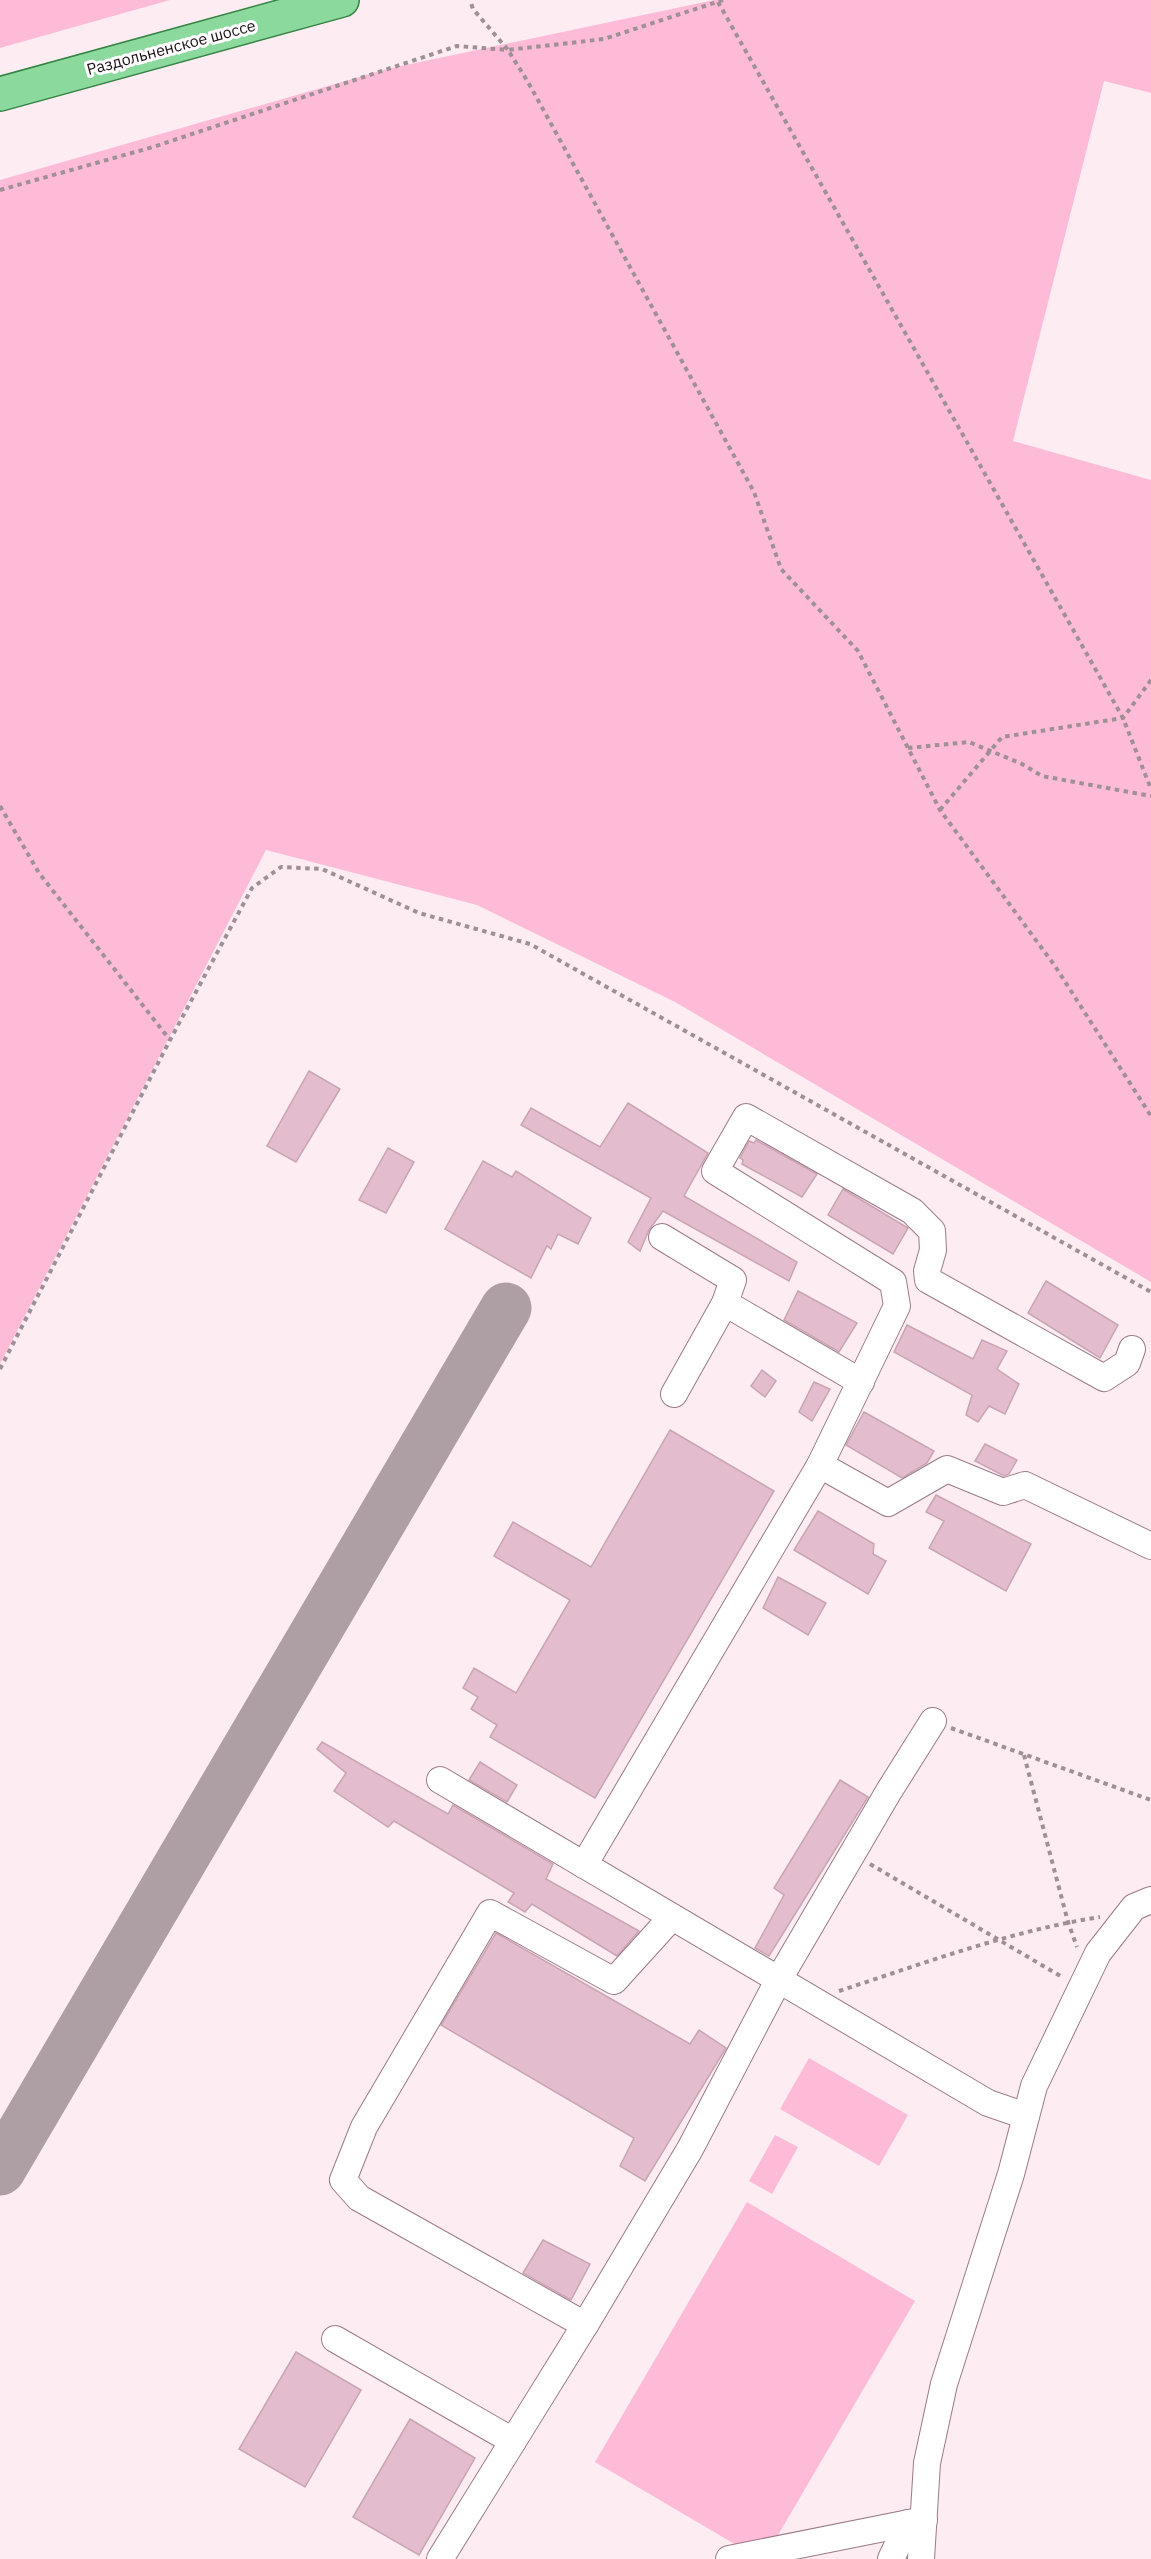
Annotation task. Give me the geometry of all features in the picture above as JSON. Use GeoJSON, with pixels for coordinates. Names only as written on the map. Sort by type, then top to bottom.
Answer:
{"type":"FeatureCollection","features":[{"type":"Feature","properties":{"kind":"main road","name":"Раздольненское шоссе"},"geometry":{"type":"LineString","coordinates":[[0,94],[342,0]]}},
{"type":"Feature","properties":{"kind":"street"},"geometry":{"type":"LineString","coordinates":[[584,1865],[820,1465],[897,1306],[892,1282],[715,1171],[746,1118],[912,1211],[932,1231],[933,1250],[927,1271],[928,1280]]}},
{"type":"Feature","properties":{"kind":"street"},"geometry":{"type":"LineString","coordinates":[[662,1237],[733,1280],[725,1303],[674,1394]]}},
{"type":"Feature","properties":{"kind":"street"},"geometry":{"type":"LineString","coordinates":[[894,1292],[928,1280],[1104,1378],[1126,1364],[1132,1349]]}},
{"type":"Feature","properties":{"kind":"street"},"geometry":{"type":"LineString","coordinates":[[725,1303],[861,1382]]}},
{"type":"Feature","properties":{"kind":"street"},"geometry":{"type":"LineString","coordinates":[[820,1465],[888,1503],[914,1490],[947,1468],[1003,1492],[1025,1485],[1151,1546]]}},
{"type":"Feature","properties":{"kind":"street"},"geometry":{"type":"LineString","coordinates":[[440,2559],[585,2325],[690,2149],[778,1979],[933,1721]]}},
{"type":"Feature","properties":{"kind":"street"},"geometry":{"type":"LineString","coordinates":[[440,1780],[988,2103],[1026,2116]]}},
{"type":"Feature","properties":{"kind":"street"},"geometry":{"type":"LineString","coordinates":[[921,2559],[916,2521],[945,2384],[1011,2174],[1034,2086],[1098,1953],[1141,1906]]}},
{"type":"Feature","properties":{"kind":"street"},"geometry":{"type":"LineString","coordinates":[[585,2325],[359,2198],[343,2180],[364,2127],[489,1913],[614,1981],[672,1917]]}},
{"type":"Feature","properties":{"kind":"street"},"geometry":{"type":"LineString","coordinates":[[335,2339],[513,2441]]}},
{"type":"Feature","properties":{"kind":"street"},"geometry":{"type":"LineString","coordinates":[[729,2559],[916,2521]]}},
{"type":"Feature","properties":{"kind":"street"},"geometry":{"type":"LineString","coordinates":[[891,2559],[916,2521]]}},
{"type":"Feature","properties":{"kind":"path"},"geometry":{"type":"LineString","coordinates":[[470,0],[473,9],[508,50],[528,82],[754,492],[781,569],[858,651],[940,810],[1055,966],[1151,1116]]}},
{"type":"Feature","properties":{"kind":"path"},"geometry":{"type":"LineString","coordinates":[[0,190],[153,147],[457,46],[508,50],[604,39],[723,0]]}},
{"type":"Feature","properties":{"kind":"path"},"geometry":{"type":"LineString","coordinates":[[718,2],[1123,718],[1151,789]]}},
{"type":"Feature","properties":{"kind":"path"},"geometry":{"type":"LineString","coordinates":[[940,810],[1002,737],[1123,718],[1151,680]]}},
{"type":"Feature","properties":{"kind":"path"},"geometry":{"type":"LineString","coordinates":[[908,748],[969,742],[1022,764],[1042,776],[1151,796]]}},
{"type":"Feature","properties":{"kind":"path"},"geometry":{"type":"LineString","coordinates":[[0,806],[39,873],[170,1040]]}},
{"type":"Feature","properties":{"kind":"path"},"geometry":{"type":"LineString","coordinates":[[0,1369],[170,1040],[252,888],[281,867],[322,869],[419,913],[530,944],[1151,1292]]}},
{"type":"Feature","properties":{"kind":"path"},"geometry":{"type":"LineString","coordinates":[[933,1721],[1151,1800]]}},
{"type":"Feature","properties":{"kind":"path"},"geometry":{"type":"LineString","coordinates":[[1024,1754],[1084,1982]]}},
{"type":"Feature","properties":{"kind":"path"},"geometry":{"type":"LineString","coordinates":[[852,1853],[999,1940],[1084,1982]]}},
{"type":"Feature","properties":{"kind":"path"},"geometry":{"type":"LineString","coordinates":[[813,2000],[999,1940],[1141,1906]]}},
{"type":"Feature","properties":{"kind":"shaded area"},"geometry":{"type":"Polygon","coordinates":[[[0,0],[170,0],[0,48],[0,0]]]}},
{"type":"Feature","properties":{"kind":"shaded area"},"geometry":{"type":"Polygon","coordinates":[[[714,0],[1151,0],[1151,93],[1104,81],[1013,441],[1151,480],[1151,1282],[675,1002],[477,905],[266,850],[0,1364],[0,180],[387,69],[714,0]]]}},
{"type":"Feature","properties":{"kind":"shaded area"},"geometry":{"type":"Polygon","coordinates":[[[809,2058],[908,2115],[879,2166],[780,2109],[809,2058]]]}},
{"type":"Feature","properties":{"kind":"shaded area"},"geometry":{"type":"Polygon","coordinates":[[[775,2135],[798,2147],[772,2194],[749,2181],[775,2135]]]}},
{"type":"Feature","properties":{"kind":"shaded area"},"geometry":{"type":"Polygon","coordinates":[[[747,2202],[915,2301],[764,2559],[760,2559],[595,2462],[747,2202]]]}},
{"type":"Feature","properties":{"kind":"building"},"geometry":{"type":"Polygon","coordinates":[[[309,1071],[340,1089],[296,1162],[267,1146],[309,1071]]]}},
{"type":"Feature","properties":{"kind":"building"},"geometry":{"type":"Polygon","coordinates":[[[628,1103],[708,1153],[684,1196],[797,1262],[789,1281],[663,1211],[649,1230],[640,1251],[628,1242],[651,1198],[521,1125],[531,1108],[600,1147],[628,1103]]]}},
{"type":"Feature","properties":{"kind":"building"},"geometry":{"type":"Polygon","coordinates":[[[756,1140],[817,1174],[802,1197],[742,1164],[743,1160],[740,1158],[749,1141],[754,1143],[756,1140]]]}},
{"type":"Feature","properties":{"kind":"building"},"geometry":{"type":"Polygon","coordinates":[[[388,1148],[414,1162],[386,1213],[359,1200],[388,1148]]]}},
{"type":"Feature","properties":{"kind":"building"},"geometry":{"type":"Polygon","coordinates":[[[483,1161],[512,1177],[516,1171],[591,1218],[578,1244],[558,1234],[551,1249],[547,1246],[531,1278],[445,1229],[483,1161]]]}},
{"type":"Feature","properties":{"kind":"building"},"geometry":{"type":"Polygon","coordinates":[[[843,1189],[908,1228],[893,1254],[828,1215],[843,1189]]]}},
{"type":"Feature","properties":{"kind":"building"},"geometry":{"type":"Polygon","coordinates":[[[1046,1281],[1118,1325],[1100,1358],[1028,1313],[1046,1281]]]}},
{"type":"Feature","properties":{"kind":"building"},"geometry":{"type":"Polygon","coordinates":[[[798,1291],[857,1323],[839,1352],[784,1320],[798,1291]]]}},
{"type":"Feature","properties":{"kind":"building"},"geometry":{"type":"Polygon","coordinates":[[[907,1325],[973,1359],[982,1340],[1007,1351],[997,1369],[1019,1384],[1005,1414],[989,1406],[978,1422],[966,1415],[972,1395],[894,1352],[907,1325]]]}},
{"type":"Feature","properties":{"kind":"building"},"geometry":{"type":"Polygon","coordinates":[[[762,1370],[776,1381],[765,1397],[751,1386],[762,1370]]]}},
{"type":"Feature","properties":{"kind":"building"},"geometry":{"type":"Polygon","coordinates":[[[814,1382],[830,1389],[812,1421],[799,1412],[814,1382]]]}},
{"type":"Feature","properties":{"kind":"building"},"geometry":{"type":"Polygon","coordinates":[[[864,1412],[934,1451],[927,1463],[902,1478],[846,1445],[864,1412]]]}},
{"type":"Feature","properties":{"kind":"building"},"geometry":{"type":"Polygon","coordinates":[[[670,1430],[774,1491],[595,1798],[490,1737],[497,1725],[471,1709],[478,1697],[463,1688],[474,1668],[516,1693],[570,1600],[494,1556],[513,1522],[591,1567],[670,1430]]]}},
{"type":"Feature","properties":{"kind":"building"},"geometry":{"type":"Polygon","coordinates":[[[985,1444],[1017,1460],[1009,1474],[1004,1476],[975,1461],[985,1444]]]}},
{"type":"Feature","properties":{"kind":"building"},"geometry":{"type":"Polygon","coordinates":[[[936,1495],[1031,1544],[1006,1591],[929,1548],[944,1521],[926,1512],[936,1495]]]}},
{"type":"Feature","properties":{"kind":"building"},"geometry":{"type":"Polygon","coordinates":[[[818,1511],[874,1544],[873,1554],[886,1561],[868,1594],[794,1550],[818,1511]]]}},
{"type":"Feature","properties":{"kind":"building"},"geometry":{"type":"Polygon","coordinates":[[[778,1577],[826,1603],[808,1635],[763,1608],[778,1577]]]}},
{"type":"Feature","properties":{"kind":"building"},"geometry":{"type":"Polygon","coordinates":[[[322,1742],[448,1814],[453,1805],[553,1864],[546,1879],[639,1931],[617,1956],[532,1904],[525,1912],[508,1902],[514,1893],[394,1821],[388,1827],[334,1791],[346,1773],[317,1749],[322,1742]]]}},
{"type":"Feature","properties":{"kind":"building"},"geometry":{"type":"Polygon","coordinates":[[[480,1762],[517,1785],[507,1802],[469,1780],[480,1762]]]}},
{"type":"Feature","properties":{"kind":"building"},"geometry":{"type":"Polygon","coordinates":[[[840,1780],[868,1797],[769,1956],[755,1948],[784,1895],[774,1888],[840,1780]]]}},
{"type":"Feature","properties":{"kind":"building"},"geometry":{"type":"Polygon","coordinates":[[[496,1933],[690,2044],[699,2030],[726,2048],[645,2181],[620,2166],[634,2138],[441,2025],[496,1933]]]}},
{"type":"Feature","properties":{"kind":"building"},"geometry":{"type":"Polygon","coordinates":[[[543,2240],[590,2264],[571,2300],[523,2273],[543,2240]]]}},
{"type":"Feature","properties":{"kind":"building"},"geometry":{"type":"Polygon","coordinates":[[[296,2352],[361,2390],[305,2487],[239,2449],[296,2352]]]}},
{"type":"Feature","properties":{"kind":"building"},"geometry":{"type":"Polygon","coordinates":[[[410,2419],[475,2458],[419,2555],[353,2517],[410,2419]]]}},
{"type":"Feature","properties":{"kind":"taxiway"},"geometry":{"type":"LineString","coordinates":[[0,2170],[506,1308]]}}]}
